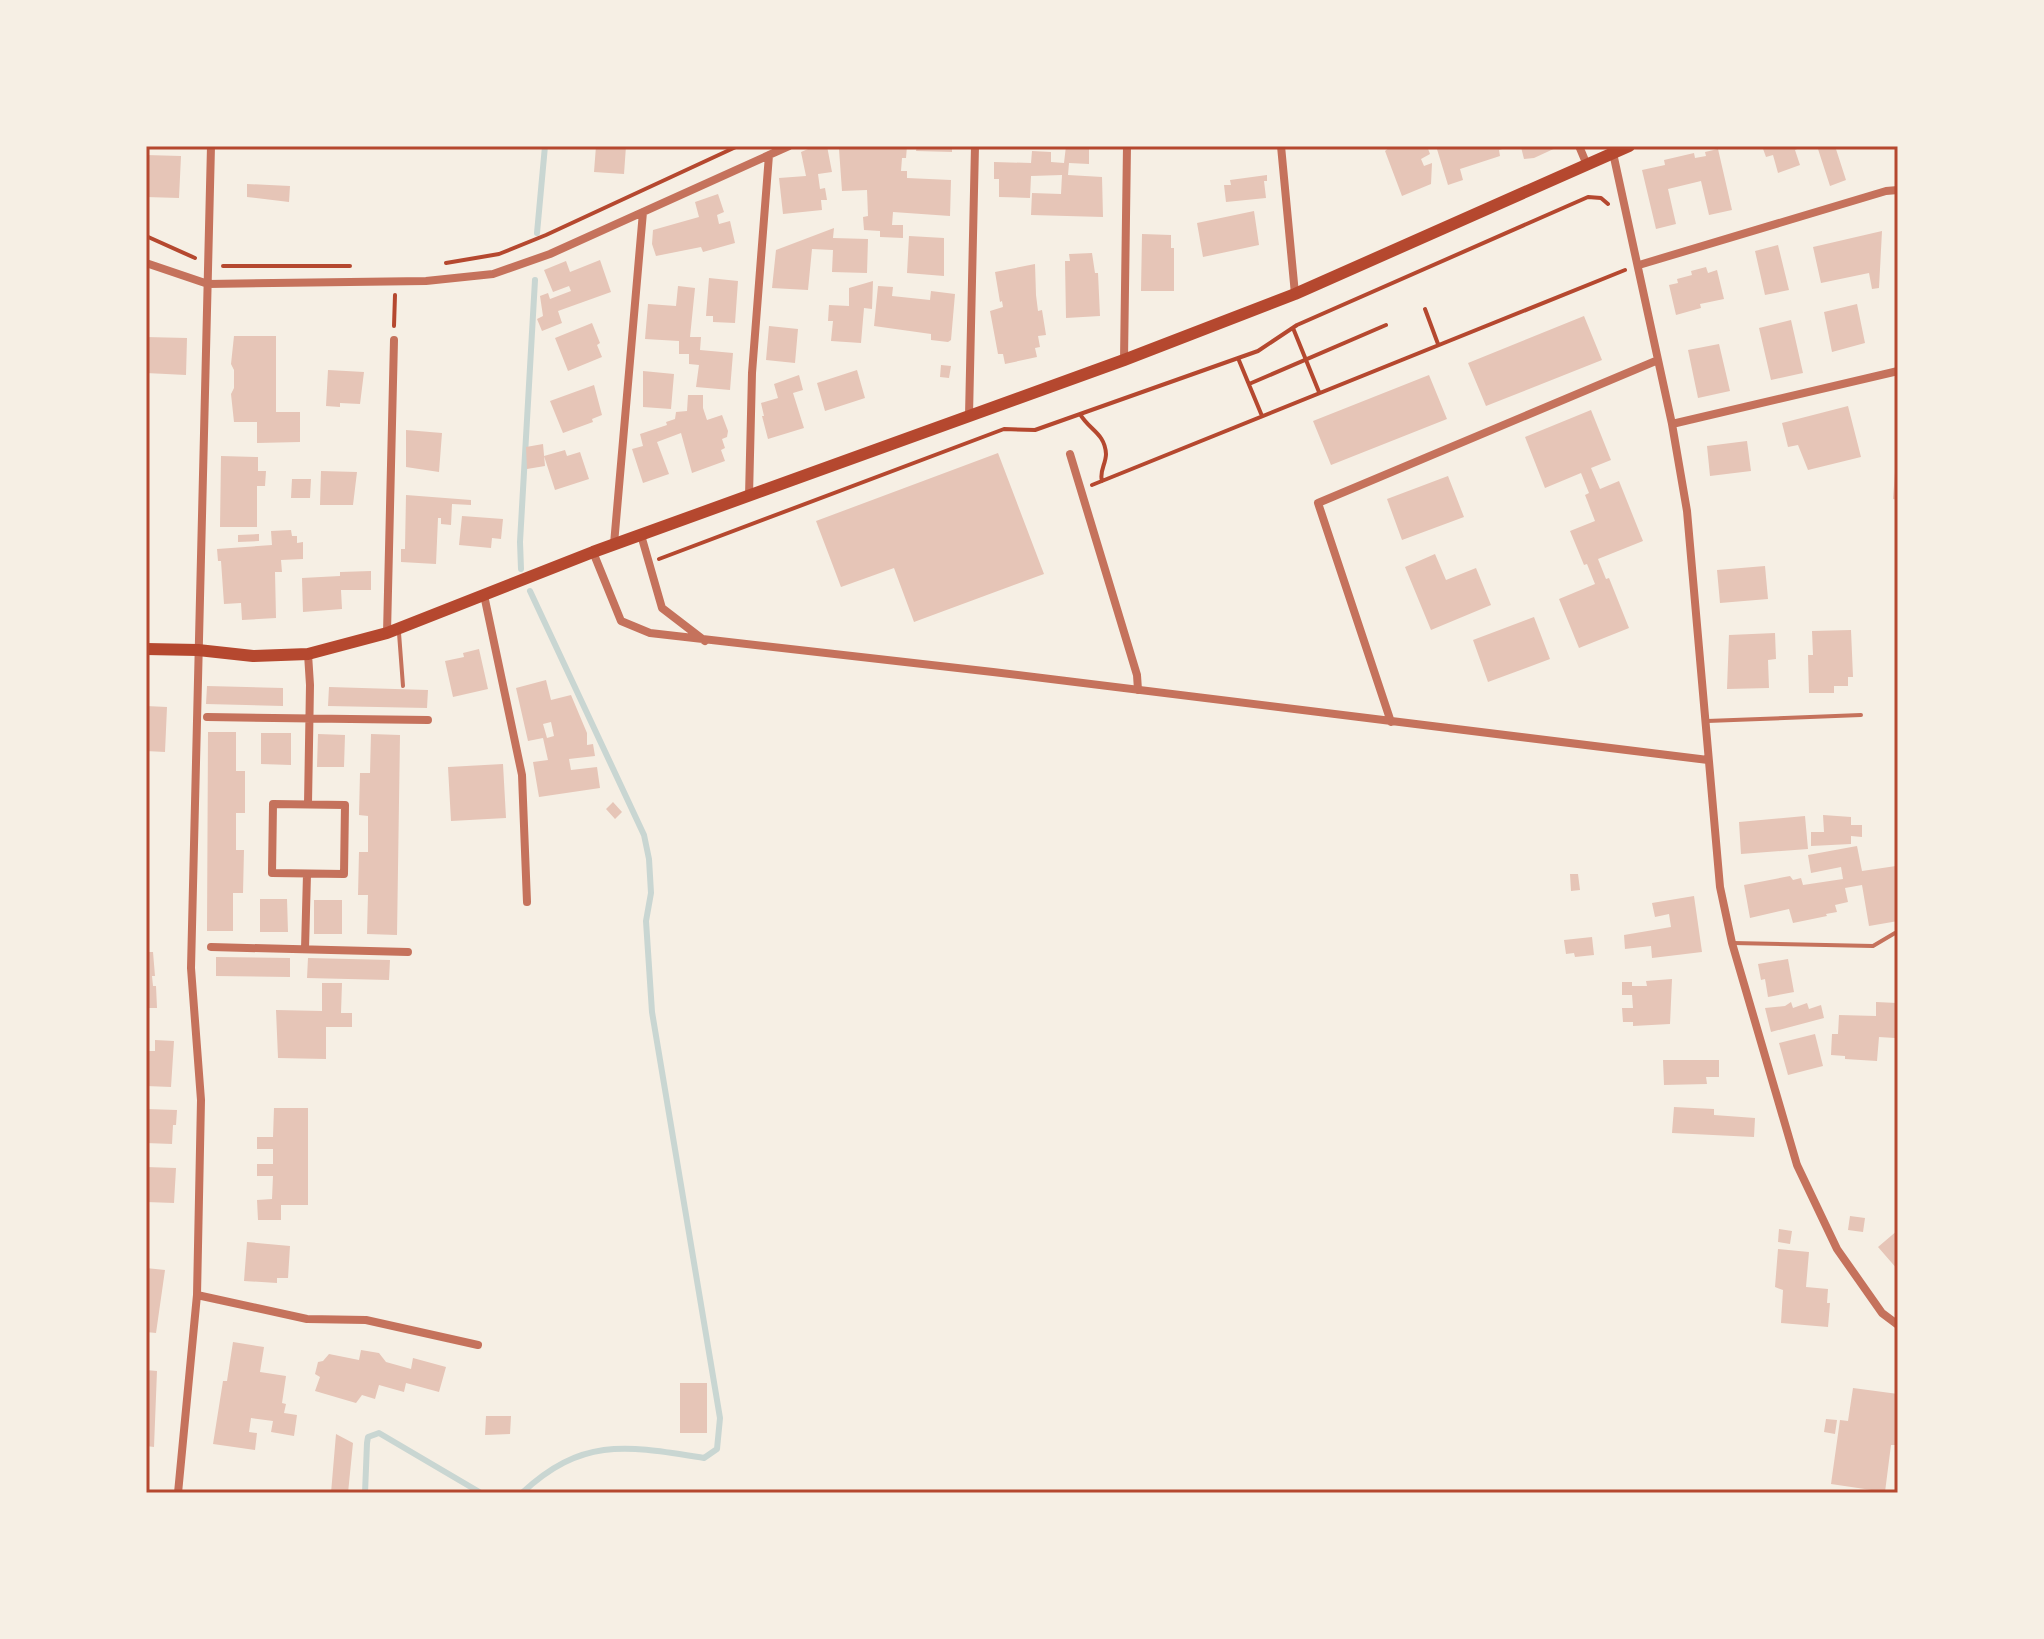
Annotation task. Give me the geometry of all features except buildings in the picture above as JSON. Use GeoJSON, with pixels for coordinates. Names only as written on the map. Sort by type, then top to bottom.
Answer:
{"type":"FeatureCollection","features":[{"type":"Feature","properties":{"kind":"main road"},"geometry":{"type":"LineString","coordinates":[[146,649],[253,656],[308,654],[393,630],[614,544],[1124,360],[1295,294],[1629,146]]}},
{"type":"Feature","properties":{"kind":"street"},"geometry":{"type":"LineString","coordinates":[[178,1493],[197,1295],[201,1100],[191,968],[211,146]]}},
{"type":"Feature","properties":{"kind":"street"},"geometry":{"type":"LineString","coordinates":[[969,416],[975,146]]}},
{"type":"Feature","properties":{"kind":"street"},"geometry":{"type":"LineString","coordinates":[[1124,360],[1127,146]]}},
{"type":"Feature","properties":{"kind":"street"},"geometry":{"type":"LineString","coordinates":[[1281,146],[1295,294]]}},
{"type":"Feature","properties":{"kind":"street"},"geometry":{"type":"LineString","coordinates":[[1579,146],[1587,165]]}},
{"type":"Feature","properties":{"kind":"street"},"geometry":{"type":"LineString","coordinates":[[146,263],[208,284],[395,282],[493,274],[550,254],[785,147]]}},
{"type":"Feature","properties":{"kind":"street"},"geometry":{"type":"LineString","coordinates":[[1613,153],[1672,424],[1687,511],[1720,887],[1732,943],[1797,1165],[1837,1249],[1882,1313],[1898,1325]]}},
{"type":"Feature","properties":{"kind":"street"},"geometry":{"type":"LineString","coordinates":[[749,496],[752,373],[769,155]]}},
{"type":"Feature","properties":{"kind":"street"},"geometry":{"type":"LineString","coordinates":[[1639,265],[1898,190]]}},
{"type":"Feature","properties":{"kind":"street"},"geometry":{"type":"LineString","coordinates":[[614,544],[643,212]]}},
{"type":"Feature","properties":{"kind":"street"},"geometry":{"type":"LineString","coordinates":[[393,630],[394,340]]}},
{"type":"Feature","properties":{"kind":"street"},"geometry":{"type":"LineString","coordinates":[[1391,722],[1318,503],[1658,360]]}},
{"type":"Feature","properties":{"kind":"street"},"geometry":{"type":"LineString","coordinates":[[1672,424],[1898,371]]}},
{"type":"Feature","properties":{"kind":"street"},"geometry":{"type":"LineString","coordinates":[[1070,454],[1137,675],[1138,690]]}},
{"type":"Feature","properties":{"kind":"street"},"geometry":{"type":"LineString","coordinates":[[641,535],[662,608],[706,641]]}},
{"type":"Feature","properties":{"kind":"street"},"geometry":{"type":"LineString","coordinates":[[593,552],[621,621],[650,633],[1708,760]]}},
{"type":"Feature","properties":{"kind":"street"},"geometry":{"type":"LineString","coordinates":[[484,595],[522,775],[527,902]]}},
{"type":"Feature","properties":{"kind":"street"},"geometry":{"type":"LineString","coordinates":[[308,654],[308,804]]}},
{"type":"Feature","properties":{"kind":"street"},"geometry":{"type":"LineString","coordinates":[[207,717],[428,720]]}},
{"type":"Feature","properties":{"kind":"street"},"geometry":{"type":"LineString","coordinates":[[273,804],[345,805],[344,874],[307,874],[272,873],[273,804]]}},
{"type":"Feature","properties":{"kind":"street"},"geometry":{"type":"LineString","coordinates":[[305,949],[307,874]]}},
{"type":"Feature","properties":{"kind":"street"},"geometry":{"type":"LineString","coordinates":[[211,947],[408,952]]}},
{"type":"Feature","properties":{"kind":"street"},"geometry":{"type":"LineString","coordinates":[[197,1295],[307,1319],[366,1320],[478,1345]]}},
{"type":"Feature","properties":{"kind":"lane"},"geometry":{"type":"LineString","coordinates":[[393,630],[403,686]]}},
{"type":"Feature","properties":{"kind":"lane"},"geometry":{"type":"LineString","coordinates":[[1705,721],[1861,715]]}},
{"type":"Feature","properties":{"kind":"lane"},"geometry":{"type":"LineString","coordinates":[[1732,943],[1873,946],[1895,933]]}},
{"type":"Feature","properties":{"kind":"path"},"geometry":{"type":"LineString","coordinates":[[432,265],[499,254],[738,146]]}},
{"type":"Feature","properties":{"kind":"path"},"geometry":{"type":"LineString","coordinates":[[649,563],[1004,429],[1035,430],[1258,351],[1293,328],[1588,197],[1595,196],[1607,201],[1612,213]]}},
{"type":"Feature","properties":{"kind":"path"},"geometry":{"type":"LineString","coordinates":[[146,236],[183,254],[226,267],[353,266]]}},
{"type":"Feature","properties":{"kind":"path"},"geometry":{"type":"LineString","coordinates":[[1081,490],[1639,265]]}},
{"type":"Feature","properties":{"kind":"path"},"geometry":{"type":"LineString","coordinates":[[394,340],[395,282]]}},
{"type":"Feature","properties":{"kind":"path"},"geometry":{"type":"LineString","coordinates":[[1425,309],[1438,345]]}},
{"type":"Feature","properties":{"kind":"path"},"geometry":{"type":"LineString","coordinates":[[1249,384],[1386,325]]}},
{"type":"Feature","properties":{"kind":"path"},"geometry":{"type":"LineString","coordinates":[[1293,328],[1319,393]]}},
{"type":"Feature","properties":{"kind":"path"},"geometry":{"type":"LineString","coordinates":[[1238,358],[1262,416]]}},
{"type":"Feature","properties":{"kind":"path"},"geometry":{"type":"LineString","coordinates":[[1080,414],[1084,422],[1097,431],[1104,444],[1106,459],[1100,474],[1102,481]]}},
{"type":"Feature","properties":{"kind":"waterway"},"geometry":{"type":"LineString","coordinates":[[537,233],[545,146]]}},
{"type":"Feature","properties":{"kind":"waterway"},"geometry":{"type":"LineString","coordinates":[[521,569],[535,280]]}},
{"type":"Feature","properties":{"kind":"waterway"},"geometry":{"type":"LineString","coordinates":[[522,1493],[565,1462],[586,1454],[629,1449],[704,1458],[717,1449],[720,1418],[652,1012],[646,921],[651,893],[644,835],[530,591]]}},
{"type":"Feature","properties":{"kind":"waterway"},"geometry":{"type":"LineString","coordinates":[[365,1493],[368,1437],[379,1433],[481,1493]]}}]}
